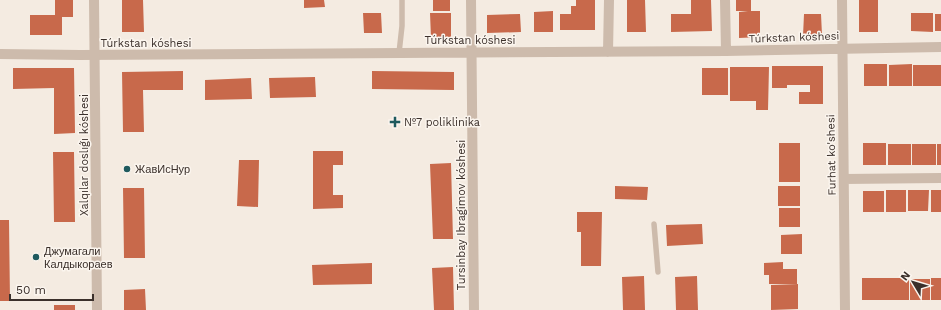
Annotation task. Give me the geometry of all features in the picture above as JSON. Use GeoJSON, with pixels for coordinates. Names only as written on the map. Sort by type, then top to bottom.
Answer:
{"type":"FeatureCollection","features":[{"type":"Feature","properties":{"kind":"street","name":"Xalqılar doslıǵı kóshesi"},"geometry":{"type":"LineString","coordinates":[[94,0],[97,310]]}},
{"type":"Feature","properties":{"kind":"street","name":"Tursinbay Ibragimov kóshesi"},"geometry":{"type":"LineString","coordinates":[[471,0],[474,310]]}},
{"type":"Feature","properties":{"kind":"street"},"geometry":{"type":"LineString","coordinates":[[608,52],[609,0]]}},
{"type":"Feature","properties":{"kind":"street"},"geometry":{"type":"LineString","coordinates":[[725,0],[726,51]]}},
{"type":"Feature","properties":{"kind":"street","name":"Furhat ko'shesi"},"geometry":{"type":"LineString","coordinates":[[842,0],[844,310]]}},
{"type":"Feature","properties":{"kind":"street","name":"Túrkstan kóshesi"},"geometry":{"type":"LineString","coordinates":[[0,54],[95,55],[608,52],[941,47]]}},
{"type":"Feature","properties":{"kind":"street"},"geometry":{"type":"LineString","coordinates":[[844,178],[941,178]]}},
{"type":"Feature","properties":{"kind":"lane"},"geometry":{"type":"LineString","coordinates":[[399,53],[402,26],[402,0]]}},
{"type":"Feature","properties":{"kind":"lane"},"geometry":{"type":"LineString","coordinates":[[654,224],[658,272]]}},
{"type":"Feature","properties":{"kind":"building"},"geometry":{"type":"Polygon","coordinates":[[[55,0],[73,0],[73,17],[62,17],[62,35],[30,35],[30,15],[55,15],[55,0]]]}},
{"type":"Feature","properties":{"kind":"building"},"geometry":{"type":"Polygon","coordinates":[[[122,0],[143,0],[144,32],[122,32],[122,0]]]}},
{"type":"Feature","properties":{"kind":"building"},"geometry":{"type":"Polygon","coordinates":[[[304,0],[324,0],[325,7],[304,8],[304,0]]]}},
{"type":"Feature","properties":{"kind":"building"},"geometry":{"type":"Polygon","coordinates":[[[433,0],[450,0],[450,11],[433,11],[433,0]]]}},
{"type":"Feature","properties":{"kind":"building"},"geometry":{"type":"Polygon","coordinates":[[[576,0],[595,0],[595,30],[560,30],[560,14],[571,14],[571,6],[576,6],[576,0]]]}},
{"type":"Feature","properties":{"kind":"building"},"geometry":{"type":"Polygon","coordinates":[[[627,0],[645,0],[646,32],[627,32],[627,0]]]}},
{"type":"Feature","properties":{"kind":"building"},"geometry":{"type":"Polygon","coordinates":[[[691,0],[711,0],[712,31],[671,32],[671,14],[691,14],[691,0]]]}},
{"type":"Feature","properties":{"kind":"building"},"geometry":{"type":"Polygon","coordinates":[[[736,0],[751,0],[751,11],[760,11],[760,37],[739,38],[739,12],[748,11],[736,11],[736,0]]]}},
{"type":"Feature","properties":{"kind":"building"},"geometry":{"type":"Polygon","coordinates":[[[859,0],[878,0],[878,32],[859,32],[859,0]]]}},
{"type":"Feature","properties":{"kind":"building"},"geometry":{"type":"Polygon","coordinates":[[[553,11],[553,32],[534,32],[534,12],[553,11]]]}},
{"type":"Feature","properties":{"kind":"building"},"geometry":{"type":"Polygon","coordinates":[[[363,13],[381,13],[382,33],[364,33],[363,13]]]}},
{"type":"Feature","properties":{"kind":"building"},"geometry":{"type":"Polygon","coordinates":[[[430,13],[451,13],[451,37],[431,38],[430,13]]]}},
{"type":"Feature","properties":{"kind":"building"},"geometry":{"type":"Polygon","coordinates":[[[911,13],[933,13],[933,32],[911,31],[911,13]]]}},
{"type":"Feature","properties":{"kind":"building"},"geometry":{"type":"Polygon","coordinates":[[[520,14],[521,32],[487,33],[487,15],[520,14]]]}},
{"type":"Feature","properties":{"kind":"building"},"geometry":{"type":"Polygon","coordinates":[[[804,14],[821,14],[822,35],[803,36],[804,14]]]}},
{"type":"Feature","properties":{"kind":"building"},"geometry":{"type":"Polygon","coordinates":[[[935,14],[941,14],[941,31],[935,31],[935,14]]]}},
{"type":"Feature","properties":{"kind":"building"},"geometry":{"type":"Polygon","coordinates":[[[864,64],[887,64],[887,86],[864,86],[864,64]]]}},
{"type":"Feature","properties":{"kind":"building"},"geometry":{"type":"Polygon","coordinates":[[[912,64],[912,86],[889,86],[889,65],[912,64]]]}},
{"type":"Feature","properties":{"kind":"building"},"geometry":{"type":"Polygon","coordinates":[[[913,65],[941,65],[941,86],[913,86],[913,65]]]}},
{"type":"Feature","properties":{"kind":"building"},"geometry":{"type":"Polygon","coordinates":[[[772,66],[823,66],[823,104],[799,104],[799,92],[810,92],[810,85],[787,85],[787,88],[772,88],[772,66]]]}},
{"type":"Feature","properties":{"kind":"building"},"geometry":{"type":"Polygon","coordinates":[[[730,67],[769,67],[768,110],[756,110],[756,101],[730,101],[730,67]]]}},
{"type":"Feature","properties":{"kind":"building"},"geometry":{"type":"Polygon","coordinates":[[[13,68],[74,68],[75,133],[54,134],[54,88],[13,89],[13,68]]]}},
{"type":"Feature","properties":{"kind":"building"},"geometry":{"type":"Polygon","coordinates":[[[702,68],[728,68],[728,95],[702,95],[702,68]]]}},
{"type":"Feature","properties":{"kind":"building"},"geometry":{"type":"Polygon","coordinates":[[[183,71],[183,90],[143,90],[144,132],[123,132],[122,72],[183,71]]]}},
{"type":"Feature","properties":{"kind":"building"},"geometry":{"type":"Polygon","coordinates":[[[372,71],[454,72],[454,90],[372,89],[372,71]]]}},
{"type":"Feature","properties":{"kind":"building"},"geometry":{"type":"Polygon","coordinates":[[[315,77],[316,97],[270,98],[269,78],[315,77]]]}},
{"type":"Feature","properties":{"kind":"building"},"geometry":{"type":"Polygon","coordinates":[[[251,78],[252,99],[205,100],[205,80],[251,78]]]}},
{"type":"Feature","properties":{"kind":"building"},"geometry":{"type":"Polygon","coordinates":[[[779,143],[800,143],[800,182],[779,182],[779,143]]]}},
{"type":"Feature","properties":{"kind":"building"},"geometry":{"type":"Polygon","coordinates":[[[863,143],[886,143],[886,165],[863,165],[863,143]]]}},
{"type":"Feature","properties":{"kind":"building"},"geometry":{"type":"Polygon","coordinates":[[[888,144],[911,144],[911,165],[888,165],[888,144]]]}},
{"type":"Feature","properties":{"kind":"building"},"geometry":{"type":"Polygon","coordinates":[[[912,144],[936,144],[936,165],[912,165],[912,144]]]}},
{"type":"Feature","properties":{"kind":"building"},"geometry":{"type":"Polygon","coordinates":[[[937,144],[941,144],[941,165],[937,165],[937,144]]]}},
{"type":"Feature","properties":{"kind":"building"},"geometry":{"type":"Polygon","coordinates":[[[313,151],[343,151],[343,165],[333,165],[333,195],[343,195],[343,208],[313,209],[313,151]]]}},
{"type":"Feature","properties":{"kind":"building"},"geometry":{"type":"Polygon","coordinates":[[[53,152],[74,152],[75,222],[54,222],[53,152]]]}},
{"type":"Feature","properties":{"kind":"building"},"geometry":{"type":"Polygon","coordinates":[[[239,160],[259,160],[258,207],[237,206],[239,160]]]}},
{"type":"Feature","properties":{"kind":"building"},"geometry":{"type":"Polygon","coordinates":[[[451,163],[453,239],[433,239],[430,164],[451,163]]]}},
{"type":"Feature","properties":{"kind":"building"},"geometry":{"type":"Polygon","coordinates":[[[615,186],[648,187],[647,200],[615,199],[615,186]]]}},
{"type":"Feature","properties":{"kind":"building"},"geometry":{"type":"Polygon","coordinates":[[[778,186],[800,186],[800,206],[778,206],[778,186]]]}},
{"type":"Feature","properties":{"kind":"building"},"geometry":{"type":"Polygon","coordinates":[[[123,188],[144,188],[145,258],[124,258],[123,188]]]}},
{"type":"Feature","properties":{"kind":"building"},"geometry":{"type":"Polygon","coordinates":[[[886,190],[906,190],[906,212],[886,212],[886,190]]]}},
{"type":"Feature","properties":{"kind":"building"},"geometry":{"type":"Polygon","coordinates":[[[908,190],[929,190],[928,211],[908,211],[908,190]]]}},
{"type":"Feature","properties":{"kind":"building"},"geometry":{"type":"Polygon","coordinates":[[[931,190],[941,190],[941,212],[931,212],[931,190]]]}},
{"type":"Feature","properties":{"kind":"building"},"geometry":{"type":"Polygon","coordinates":[[[863,191],[884,191],[884,212],[863,212],[863,191]]]}},
{"type":"Feature","properties":{"kind":"building"},"geometry":{"type":"Polygon","coordinates":[[[779,208],[800,208],[800,227],[779,227],[779,208]]]}},
{"type":"Feature","properties":{"kind":"building"},"geometry":{"type":"Polygon","coordinates":[[[577,212],[602,212],[601,266],[581,266],[581,232],[577,232],[577,212]]]}},
{"type":"Feature","properties":{"kind":"building"},"geometry":{"type":"Polygon","coordinates":[[[0,220],[9,220],[10,301],[0,301],[0,220]]]}},
{"type":"Feature","properties":{"kind":"building"},"geometry":{"type":"Polygon","coordinates":[[[702,224],[703,244],[667,246],[666,225],[702,224]]]}},
{"type":"Feature","properties":{"kind":"building"},"geometry":{"type":"Polygon","coordinates":[[[802,234],[802,254],[781,254],[781,235],[802,234]]]}},
{"type":"Feature","properties":{"kind":"building"},"geometry":{"type":"Polygon","coordinates":[[[783,262],[783,269],[797,269],[797,284],[769,284],[769,275],[764,275],[764,263],[783,262]]]}},
{"type":"Feature","properties":{"kind":"building"},"geometry":{"type":"Polygon","coordinates":[[[372,263],[372,284],[313,285],[312,265],[372,263]]]}},
{"type":"Feature","properties":{"kind":"building"},"geometry":{"type":"Polygon","coordinates":[[[453,267],[454,310],[434,310],[432,268],[453,267]]]}},
{"type":"Feature","properties":{"kind":"building"},"geometry":{"type":"Polygon","coordinates":[[[644,276],[645,310],[623,310],[622,277],[644,276]]]}},
{"type":"Feature","properties":{"kind":"building"},"geometry":{"type":"Polygon","coordinates":[[[697,276],[698,310],[676,310],[675,277],[697,276]]]}},
{"type":"Feature","properties":{"kind":"building"},"geometry":{"type":"Polygon","coordinates":[[[862,278],[909,278],[909,300],[862,300],[862,278]]]}},
{"type":"Feature","properties":{"kind":"building"},"geometry":{"type":"Polygon","coordinates":[[[931,278],[941,278],[941,300],[931,300],[931,278]]]}},
{"type":"Feature","properties":{"kind":"building"},"geometry":{"type":"Polygon","coordinates":[[[910,279],[930,279],[930,300],[910,300],[910,279]]]}},
{"type":"Feature","properties":{"kind":"building"},"geometry":{"type":"Polygon","coordinates":[[[798,284],[798,309],[771,310],[771,285],[798,284]]]}},
{"type":"Feature","properties":{"kind":"building"},"geometry":{"type":"Polygon","coordinates":[[[145,289],[146,310],[124,310],[124,290],[145,289]]]}},
{"type":"Feature","properties":{"kind":"building"},"geometry":{"type":"Polygon","coordinates":[[[54,305],[75,305],[75,310],[54,310],[54,305]]]}},
{"type":"Feature","properties":{"kind":"place","name":"№7 poliklinika"},"geometry":{"type":"Point","coordinates":[395,122]}},
{"type":"Feature","properties":{"kind":"place","name":"ЖавИсНур"},"geometry":{"type":"Point","coordinates":[127,169]}},
{"type":"Feature","properties":{"kind":"place","name":"Джумагали Калдыкораев"},"geometry":{"type":"Point","coordinates":[36,257]}}]}
